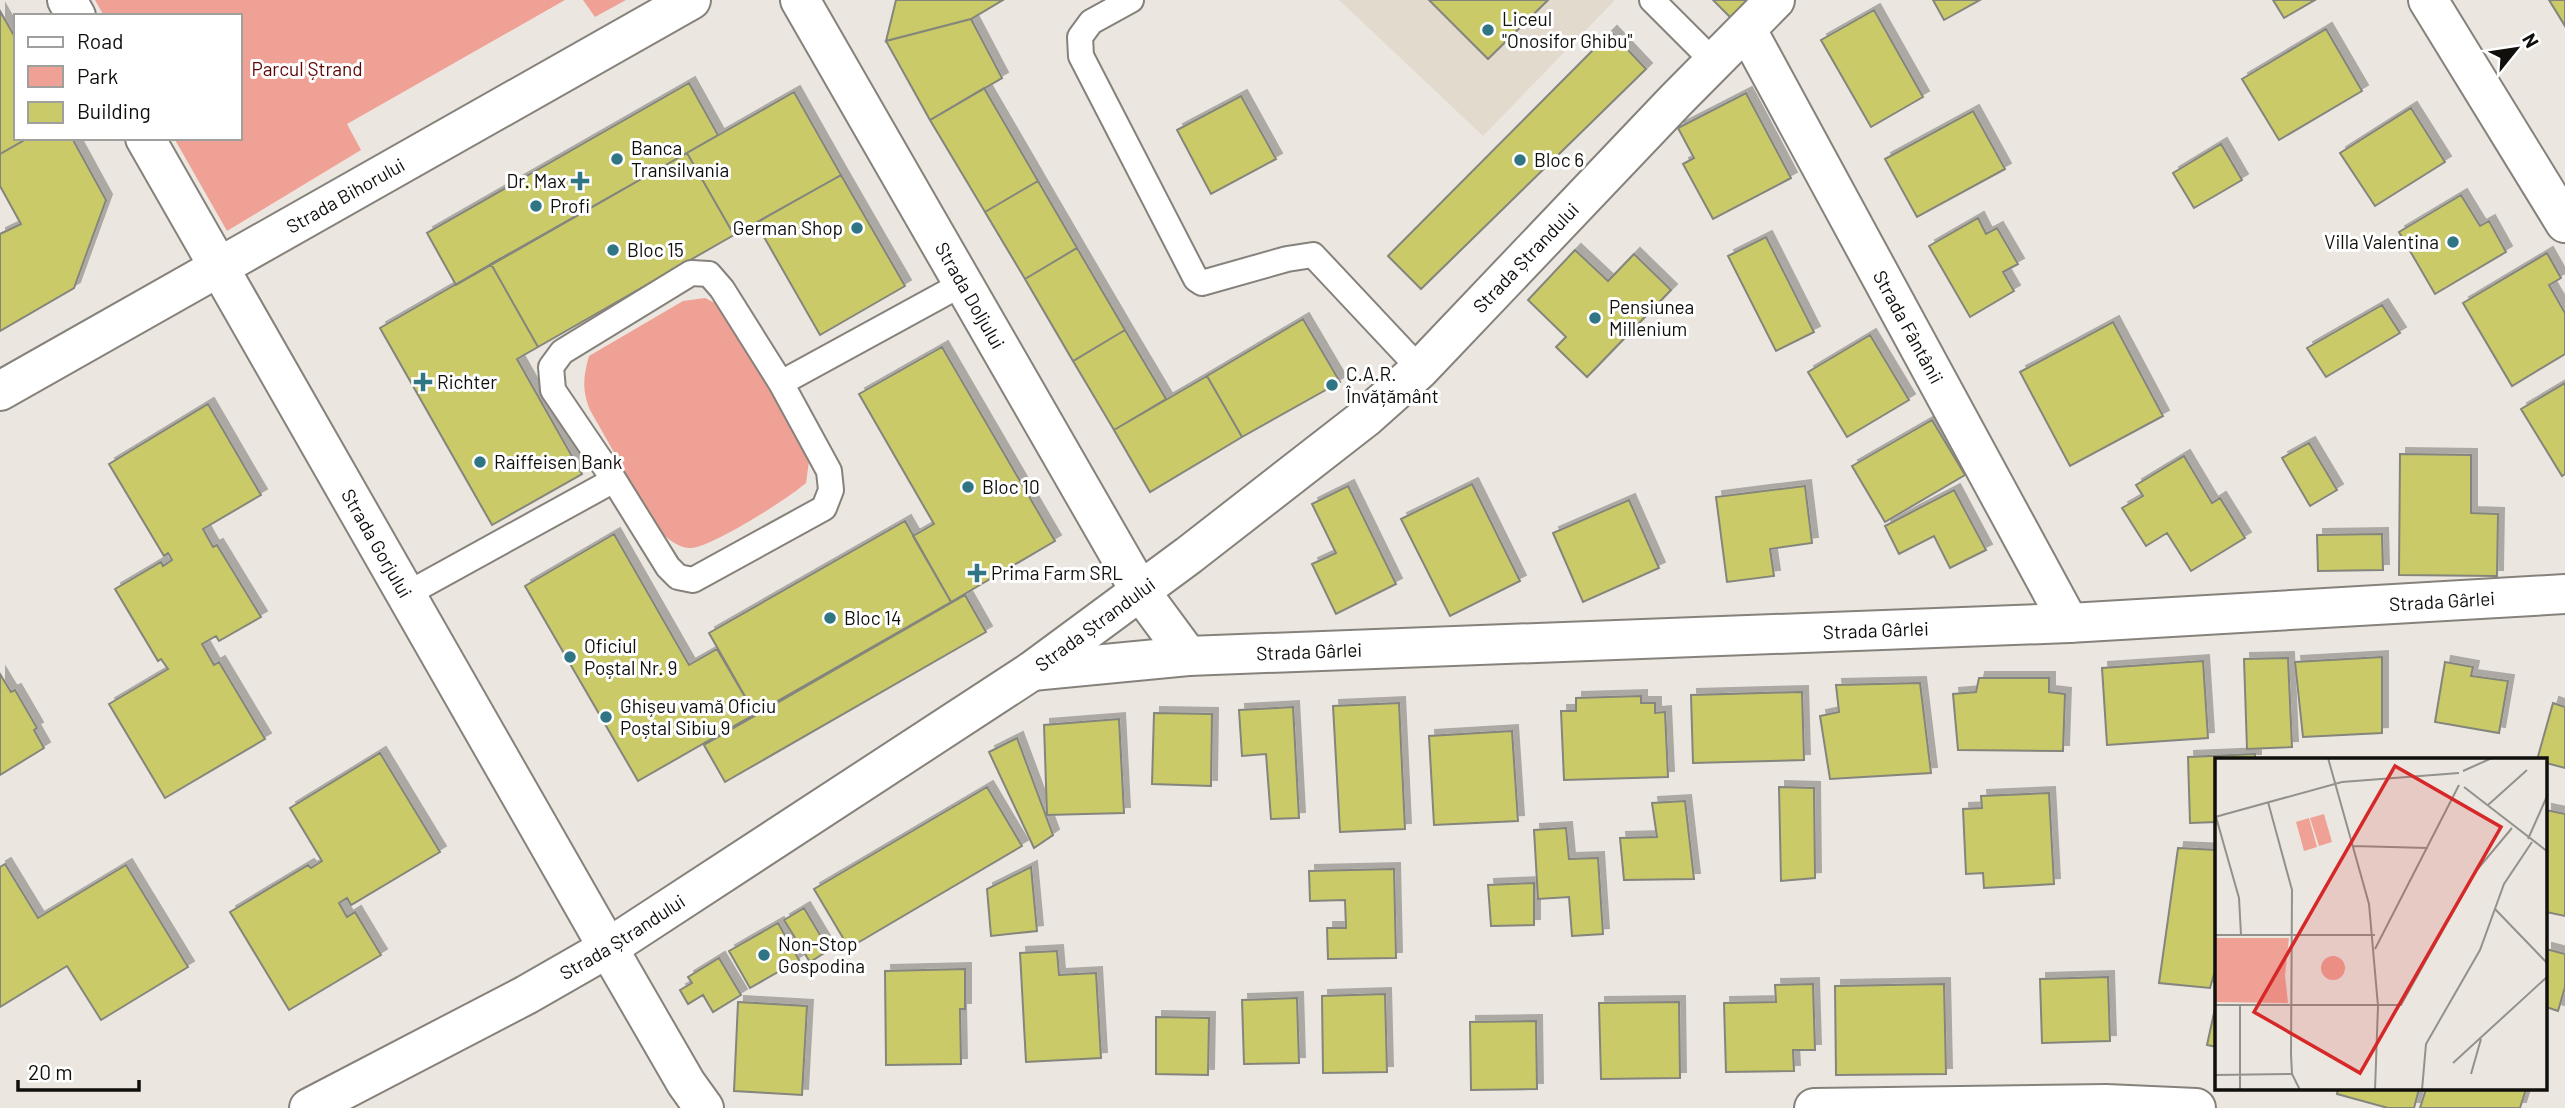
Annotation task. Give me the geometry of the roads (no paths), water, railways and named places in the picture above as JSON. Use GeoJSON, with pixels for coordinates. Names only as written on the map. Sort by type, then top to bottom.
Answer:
{"type":"FeatureCollection","features":[{"type":"Feature","properties":{"kind":"street","name":"Strada Bihorului"},"geometry":{"type":"LineString","coordinates":[[0,391],[691,0]]}},
{"type":"Feature","properties":{"kind":"street","name":"Strada Doljului"},"geometry":{"type":"LineString","coordinates":[[800,0],[1140,592]]}},
{"type":"Feature","properties":{"kind":"street","name":"Strada Ștrandului"},"geometry":{"type":"LineString","coordinates":[[309,1108],[526,995],[608,948],[1032,671],[1140,592],[1365,418],[1420,369],[1775,0]]}},
{"type":"Feature","properties":{"kind":"street"},"geometry":{"type":"LineString","coordinates":[[2428,0],[2565,223]]}},
{"type":"Feature","properties":{"kind":"street","name":"Strada Fântânii"},"geometry":{"type":"LineString","coordinates":[[1747,30],[2069,623]]}},
{"type":"Feature","properties":{"kind":"street","name":"Strada Gorjului"},"geometry":{"type":"LineString","coordinates":[[146,140],[608,948],[686,1083],[704,1108]]}},
{"type":"Feature","properties":{"kind":"street"},"geometry":{"type":"LineString","coordinates":[[1140,592],[1188,656]]}},
{"type":"Feature","properties":{"kind":"street","name":"Strada Gârlei"},"geometry":{"type":"LineString","coordinates":[[1032,671],[1188,656],[2069,623],[2565,593]]}},
{"type":"Feature","properties":{"kind":"street"},"geometry":{"type":"LineString","coordinates":[[1814,1108],[2106,1104],[2196,1108]]}},
{"type":"Feature","properties":{"kind":"lane"},"geometry":{"type":"LineString","coordinates":[[1131,0],[1091,22],[1080,37],[1081,56],[1196,279],[1202,283],[1287,259],[1313,255],[1420,369]]}},
{"type":"Feature","properties":{"kind":"lane"},"geometry":{"type":"LineString","coordinates":[[1652,0],[1714,62]]}},
{"type":"Feature","properties":{"kind":"lane"},"geometry":{"type":"LineString","coordinates":[[691,273],[709,274],[722,289],[781,383],[829,471],[831,490],[824,508],[693,580],[678,577],[668,567],[614,480],[553,390],[551,367],[562,352],[691,273]]}},
{"type":"Feature","properties":{"kind":"lane"},"geometry":{"type":"LineString","coordinates":[[781,383],[962,284]]}},
{"type":"Feature","properties":{"kind":"lane"},"geometry":{"type":"LineString","coordinates":[[407,594],[614,480]]}},
{"type":"Feature","properties":{"kind":"place","name":"Liceul \"Onosifor Ghibu\""},"geometry":{"type":"Point","coordinates":[1488,30]}},
{"type":"Feature","properties":{"kind":"place","name":"Banca Transilvania"},"geometry":{"type":"Point","coordinates":[617,159]}},
{"type":"Feature","properties":{"kind":"place","name":"Bloc 6"},"geometry":{"type":"Point","coordinates":[1520,160]}},
{"type":"Feature","properties":{"kind":"place","name":"Dr. Max"},"geometry":{"type":"Point","coordinates":[580,181]}},
{"type":"Feature","properties":{"kind":"place","name":"Profi"},"geometry":{"type":"Point","coordinates":[536,206]}},
{"type":"Feature","properties":{"kind":"place","name":"German Shop"},"geometry":{"type":"Point","coordinates":[857,228]}},
{"type":"Feature","properties":{"kind":"place","name":"Villa Valentina"},"geometry":{"type":"Point","coordinates":[2453,242]}},
{"type":"Feature","properties":{"kind":"place","name":"Bloc 15"},"geometry":{"type":"Point","coordinates":[613,250]}},
{"type":"Feature","properties":{"kind":"place","name":"Pensiunea Millenium"},"geometry":{"type":"Point","coordinates":[1595,318]}},
{"type":"Feature","properties":{"kind":"place","name":"Richter"},"geometry":{"type":"Point","coordinates":[423,382]}},
{"type":"Feature","properties":{"kind":"place","name":"C.A.R. Învățământ"},"geometry":{"type":"Point","coordinates":[1332,385]}},
{"type":"Feature","properties":{"kind":"place","name":"Raiffeisen Bank"},"geometry":{"type":"Point","coordinates":[480,462]}},
{"type":"Feature","properties":{"kind":"place","name":"Bloc 10"},"geometry":{"type":"Point","coordinates":[968,487]}},
{"type":"Feature","properties":{"kind":"place","name":"Prima Farm SRL"},"geometry":{"type":"Point","coordinates":[977,573]}},
{"type":"Feature","properties":{"kind":"place","name":"Bloc 14"},"geometry":{"type":"Point","coordinates":[830,618]}},
{"type":"Feature","properties":{"kind":"place","name":"Oficiul Poștal Nr. 9"},"geometry":{"type":"Point","coordinates":[570,657]}},
{"type":"Feature","properties":{"kind":"place","name":"Ghișeu vamă Oficiu Poștal Sibiu 9"},"geometry":{"type":"Point","coordinates":[606,717]}},
{"type":"Feature","properties":{"kind":"place","name":"Non-Stop Gospodina"},"geometry":{"type":"Point","coordinates":[764,955]}},
{"type":"Feature","properties":{"kind":"park label","name":"Parcul Ștrand"},"geometry":{"type":"Point","coordinates":[307,69]}}]}
